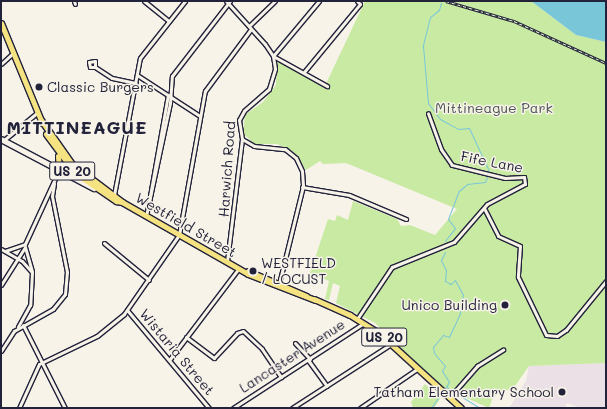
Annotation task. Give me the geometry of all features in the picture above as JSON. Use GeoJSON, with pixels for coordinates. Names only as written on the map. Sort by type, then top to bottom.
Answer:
{"type":"FeatureCollection","features":[{"type":"Feature","properties":{"kind":"main road","name":"Westfield Street"},"geometry":{"type":"LineString","coordinates":[[1,23],[12,54],[56,152],[74,173],[94,188],[122,202],[227,262],[364,323],[391,344],[442,393],[461,408]]}},
{"type":"Feature","properties":{"kind":"main road","name":"Westfield Street"},"geometry":{"type":"LineString","coordinates":[[41,120],[72,164],[122,202]]}},
{"type":"Feature","properties":{"kind":"main road"},"geometry":{"type":"LineString","coordinates":[[2,140],[41,160],[74,173]]}},
{"type":"Feature","properties":{"kind":"main road"},"geometry":{"type":"LineString","coordinates":[[56,152],[59,168],[94,188]]}},
{"type":"Feature","properties":{"kind":"street"},"geometry":{"type":"LineString","coordinates":[[144,1],[169,22]]}},
{"type":"Feature","properties":{"kind":"street"},"geometry":{"type":"LineString","coordinates":[[114,195],[140,58],[185,1]]}},
{"type":"Feature","properties":{"kind":"street"},"geometry":{"type":"LineString","coordinates":[[19,408],[42,362],[97,336],[128,310],[179,235],[206,88],[250,27],[275,1]]}},
{"type":"Feature","properties":{"kind":"street"},"geometry":{"type":"LineString","coordinates":[[273,56],[319,1]]}},
{"type":"Feature","properties":{"kind":"street"},"geometry":{"type":"LineString","coordinates":[[304,72],[360,4],[356,1]]}},
{"type":"Feature","properties":{"kind":"street"},"geometry":{"type":"LineString","coordinates":[[148,207],[158,136],[175,70],[228,2],[273,56],[327,86]]}},
{"type":"Feature","properties":{"kind":"street"},"geometry":{"type":"LineString","coordinates":[[1,64],[12,54]]}},
{"type":"Feature","properties":{"kind":"street","name":"Harwich Road"},"geometry":{"type":"LineString","coordinates":[[227,262],[242,139],[240,117],[270,86],[275,69],[273,56]]}},
{"type":"Feature","properties":{"kind":"street"},"geometry":{"type":"LineString","coordinates":[[95,66],[112,78],[135,83]]}},
{"type":"Feature","properties":{"kind":"street"},"geometry":{"type":"LineString","coordinates":[[137,75],[200,116]]}},
{"type":"Feature","properties":{"kind":"street"},"geometry":{"type":"LineString","coordinates":[[146,216],[157,172],[168,95]]}},
{"type":"Feature","properties":{"kind":"street"},"geometry":{"type":"LineString","coordinates":[[2,140],[38,112]]}},
{"type":"Feature","properties":{"kind":"street","name":"Fife Lane"},"geometry":{"type":"LineString","coordinates":[[357,319],[392,267],[454,242],[484,208],[498,197],[522,187],[526,180],[452,165],[441,149],[428,113]]}},
{"type":"Feature","properties":{"kind":"street"},"geometry":{"type":"LineString","coordinates":[[158,136],[163,137]]}},
{"type":"Feature","properties":{"kind":"street"},"geometry":{"type":"LineString","coordinates":[[242,139],[254,146],[280,147],[294,154],[302,171],[302,187],[278,286]]}},
{"type":"Feature","properties":{"kind":"street"},"geometry":{"type":"LineString","coordinates":[[1,285],[25,245],[54,183],[59,168]]}},
{"type":"Feature","properties":{"kind":"street"},"geometry":{"type":"LineString","coordinates":[[152,171],[157,172]]}},
{"type":"Feature","properties":{"kind":"street"},"geometry":{"type":"LineString","coordinates":[[14,331],[56,307],[65,292],[66,272],[52,196],[54,183]]}},
{"type":"Feature","properties":{"kind":"street"},"geometry":{"type":"LineString","coordinates":[[302,187],[349,195],[406,218]]}},
{"type":"Feature","properties":{"kind":"street"},"geometry":{"type":"LineString","coordinates":[[484,208],[498,236],[520,246],[518,277],[546,335],[556,336],[566,330],[606,281]]}},
{"type":"Feature","properties":{"kind":"street"},"geometry":{"type":"LineString","coordinates":[[104,243],[149,280]]}},
{"type":"Feature","properties":{"kind":"street"},"geometry":{"type":"LineString","coordinates":[[3,250],[25,245]]}},
{"type":"Feature","properties":{"kind":"street"},"geometry":{"type":"LineString","coordinates":[[1,349],[30,305],[32,272],[25,245]]}},
{"type":"Feature","properties":{"kind":"street"},"geometry":{"type":"LineString","coordinates":[[3,250],[17,258],[32,272]]}},
{"type":"Feature","properties":{"kind":"street"},"geometry":{"type":"LineString","coordinates":[[170,359],[239,268]]}},
{"type":"Feature","properties":{"kind":"street","name":"Wistaria Street"},"geometry":{"type":"LineString","coordinates":[[128,310],[209,408]]}},
{"type":"Feature","properties":{"kind":"street","name":"Lancaster Avenue"},"geometry":{"type":"LineString","coordinates":[[233,408],[364,323]]}},
{"type":"Feature","properties":{"kind":"street"},"geometry":{"type":"LineString","coordinates":[[23,325],[65,408]]}},
{"type":"Feature","properties":{"kind":"street"},"geometry":{"type":"LineString","coordinates":[[186,337],[214,358],[237,333],[243,331],[262,348],[281,377]]}},
{"type":"Feature","properties":{"kind":"street"},"geometry":{"type":"LineString","coordinates":[[295,343],[309,360],[326,386]]}},
{"type":"Feature","properties":{"kind":"street"},"geometry":{"type":"LineString","coordinates":[[292,408],[391,344]]}},
{"type":"Feature","properties":{"kind":"street"},"geometry":{"type":"LineString","coordinates":[[449,398],[477,366],[503,350]]}},
{"type":"Feature","properties":{"kind":"street"},"geometry":{"type":"LineString","coordinates":[[360,408],[417,369]]}},
{"type":"Feature","properties":{"kind":"shaded area","name":"Tatham Elementary School"},"geometry":{"type":"Polygon","coordinates":[[[606,363],[606,408],[580,408],[567,403],[565,408],[509,408],[526,381],[529,366],[606,363]]]}},
{"type":"Feature","properties":{"kind":"green space","name":"Mittineague Park"},"geometry":{"type":"Polygon","coordinates":[[[365,1],[531,1],[576,35],[606,42],[606,363],[529,366],[515,386],[493,397],[489,408],[440,386],[375,323],[336,303],[340,286],[333,283],[329,300],[325,299],[329,281],[310,273],[328,219],[335,221],[337,215],[348,220],[353,201],[397,219],[401,226],[410,225],[435,235],[457,209],[346,163],[323,164],[320,161],[306,170],[289,149],[277,144],[254,144],[243,133],[245,115],[263,102],[276,85],[277,60],[324,88],[365,1]]]}},
{"type":"Feature","properties":{"kind":"green space"},"geometry":{"type":"Polygon","coordinates":[[[425,384],[440,399],[434,408],[413,408],[411,402],[425,384]]]}},
{"type":"Feature","properties":{"kind":"water"},"geometry":{"type":"Polygon","coordinates":[[[531,1],[606,1],[606,42],[576,35],[531,1]]]}},
{"type":"Feature","properties":{"kind":"waterway"},"geometry":{"type":"LineString","coordinates":[[441,3],[439,10],[430,17],[423,46],[428,103],[440,119],[458,129],[469,128],[489,171]]}},
{"type":"Feature","properties":{"kind":"waterway"},"geometry":{"type":"LineString","coordinates":[[445,241],[455,228],[448,219],[459,191],[467,184],[485,182],[488,175]]}},
{"type":"Feature","properties":{"kind":"waterway"},"geometry":{"type":"LineString","coordinates":[[444,390],[449,382],[442,371],[445,366],[434,353],[433,347],[443,335],[449,337],[460,313],[463,295],[455,280],[451,284],[445,281],[446,270],[441,260],[445,252]]}},
{"type":"Feature","properties":{"kind":"waterway"},"geometry":{"type":"LineString","coordinates":[[447,387],[451,392]]}},
{"type":"Feature","properties":{"kind":"waterway"},"geometry":{"type":"LineString","coordinates":[[431,408],[442,392]]}},
{"type":"Feature","properties":{"kind":"waterway"},"geometry":{"type":"LineString","coordinates":[[459,395],[480,408]]}},
{"type":"Feature","properties":{"kind":"railway"},"geometry":{"type":"LineString","coordinates":[[446,1],[514,21],[606,63]]}},
{"type":"Feature","properties":{"kind":"place","name":"Classic Burgers"},"geometry":{"type":"Point","coordinates":[39,87]}},
{"type":"Feature","properties":{"kind":"place","name":"WESTFIELD / LOCUST"},"geometry":{"type":"Point","coordinates":[253,271]}},
{"type":"Feature","properties":{"kind":"place","name":"Unico Building"},"geometry":{"type":"Point","coordinates":[505,305]}},
{"type":"Feature","properties":{"kind":"place","name":"Tatham Elementary School"},"geometry":{"type":"Point","coordinates":[562,392]}},
{"type":"Feature","properties":{"kind":"district","name":"MITTINEAGUE"},"geometry":{"type":"Point","coordinates":[77,127]}}]}
